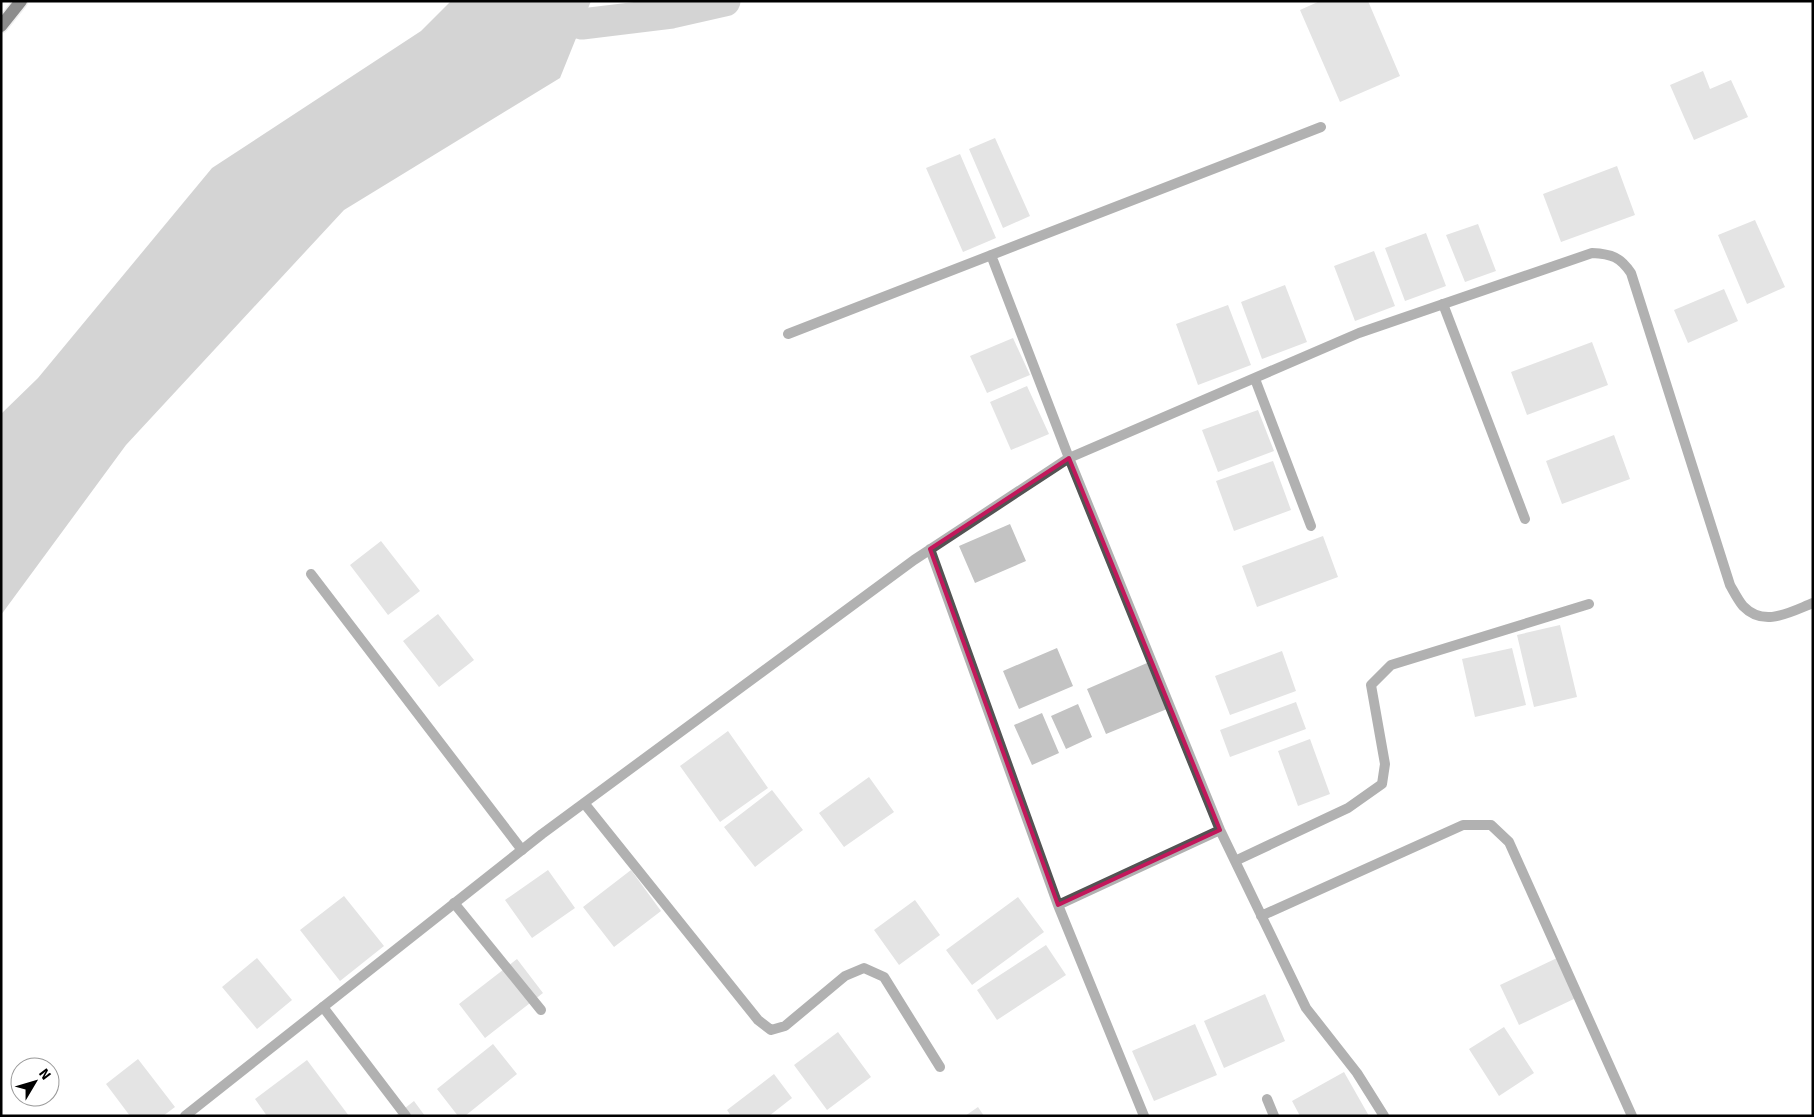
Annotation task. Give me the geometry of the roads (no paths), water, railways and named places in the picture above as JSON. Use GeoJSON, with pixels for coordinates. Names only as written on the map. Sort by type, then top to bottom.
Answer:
{"type":"FeatureCollection","features":[{"type":"Feature","properties":{"kind":"main road"},"geometry":{"type":"LineString","coordinates":[[1,26],[21,1]]}},
{"type":"Feature","properties":{"kind":"street"},"geometry":{"type":"LineString","coordinates":[[788,334],[1321,127]]}},
{"type":"Feature","properties":{"kind":"street"},"geometry":{"type":"LineString","coordinates":[[185,1116],[454,903],[584,803],[930,549],[1069,458],[1359,334],[1592,253],[1608,254],[1623,262],[1631,273],[1730,585],[1742,605],[1755,615],[1778,617],[1813,603]]}},
{"type":"Feature","properties":{"kind":"street"},"geometry":{"type":"LineString","coordinates":[[991,255],[1069,458],[1220,830],[1306,1008],[1357,1073],[1384,1116]]}},
{"type":"Feature","properties":{"kind":"street"},"geometry":{"type":"LineString","coordinates":[[1444,304],[1525,519]]}},
{"type":"Feature","properties":{"kind":"street"},"geometry":{"type":"LineString","coordinates":[[1254,378],[1311,526]]}},
{"type":"Feature","properties":{"kind":"street"},"geometry":{"type":"LineString","coordinates":[[930,549],[1058,905],[1144,1116]]}},
{"type":"Feature","properties":{"kind":"street"},"geometry":{"type":"LineString","coordinates":[[311,574],[522,850]]}},
{"type":"Feature","properties":{"kind":"street"},"geometry":{"type":"LineString","coordinates":[[1235,860],[1348,808],[1382,784],[1385,764],[1371,685],[1391,665],[1589,604]]}},
{"type":"Feature","properties":{"kind":"street"},"geometry":{"type":"LineString","coordinates":[[584,803],[758,1020],[771,1030],[785,1026],[845,976],[864,968],[884,977],[940,1067]]}},
{"type":"Feature","properties":{"kind":"street"},"geometry":{"type":"LineString","coordinates":[[1261,916],[1463,825],[1491,825],[1509,842],[1632,1116]]}},
{"type":"Feature","properties":{"kind":"street"},"geometry":{"type":"LineString","coordinates":[[1058,905],[1220,830]]}},
{"type":"Feature","properties":{"kind":"street"},"geometry":{"type":"LineString","coordinates":[[454,903],[541,1010]]}},
{"type":"Feature","properties":{"kind":"street"},"geometry":{"type":"LineString","coordinates":[[323,1007],[406,1116]]}},
{"type":"Feature","properties":{"kind":"street"},"geometry":{"type":"LineString","coordinates":[[1267,1099],[1274,1116]]}},
{"type":"Feature","properties":{"kind":"waterway"},"geometry":{"type":"LineString","coordinates":[[542,13],[582,24],[672,13],[725,1]]}}]}
